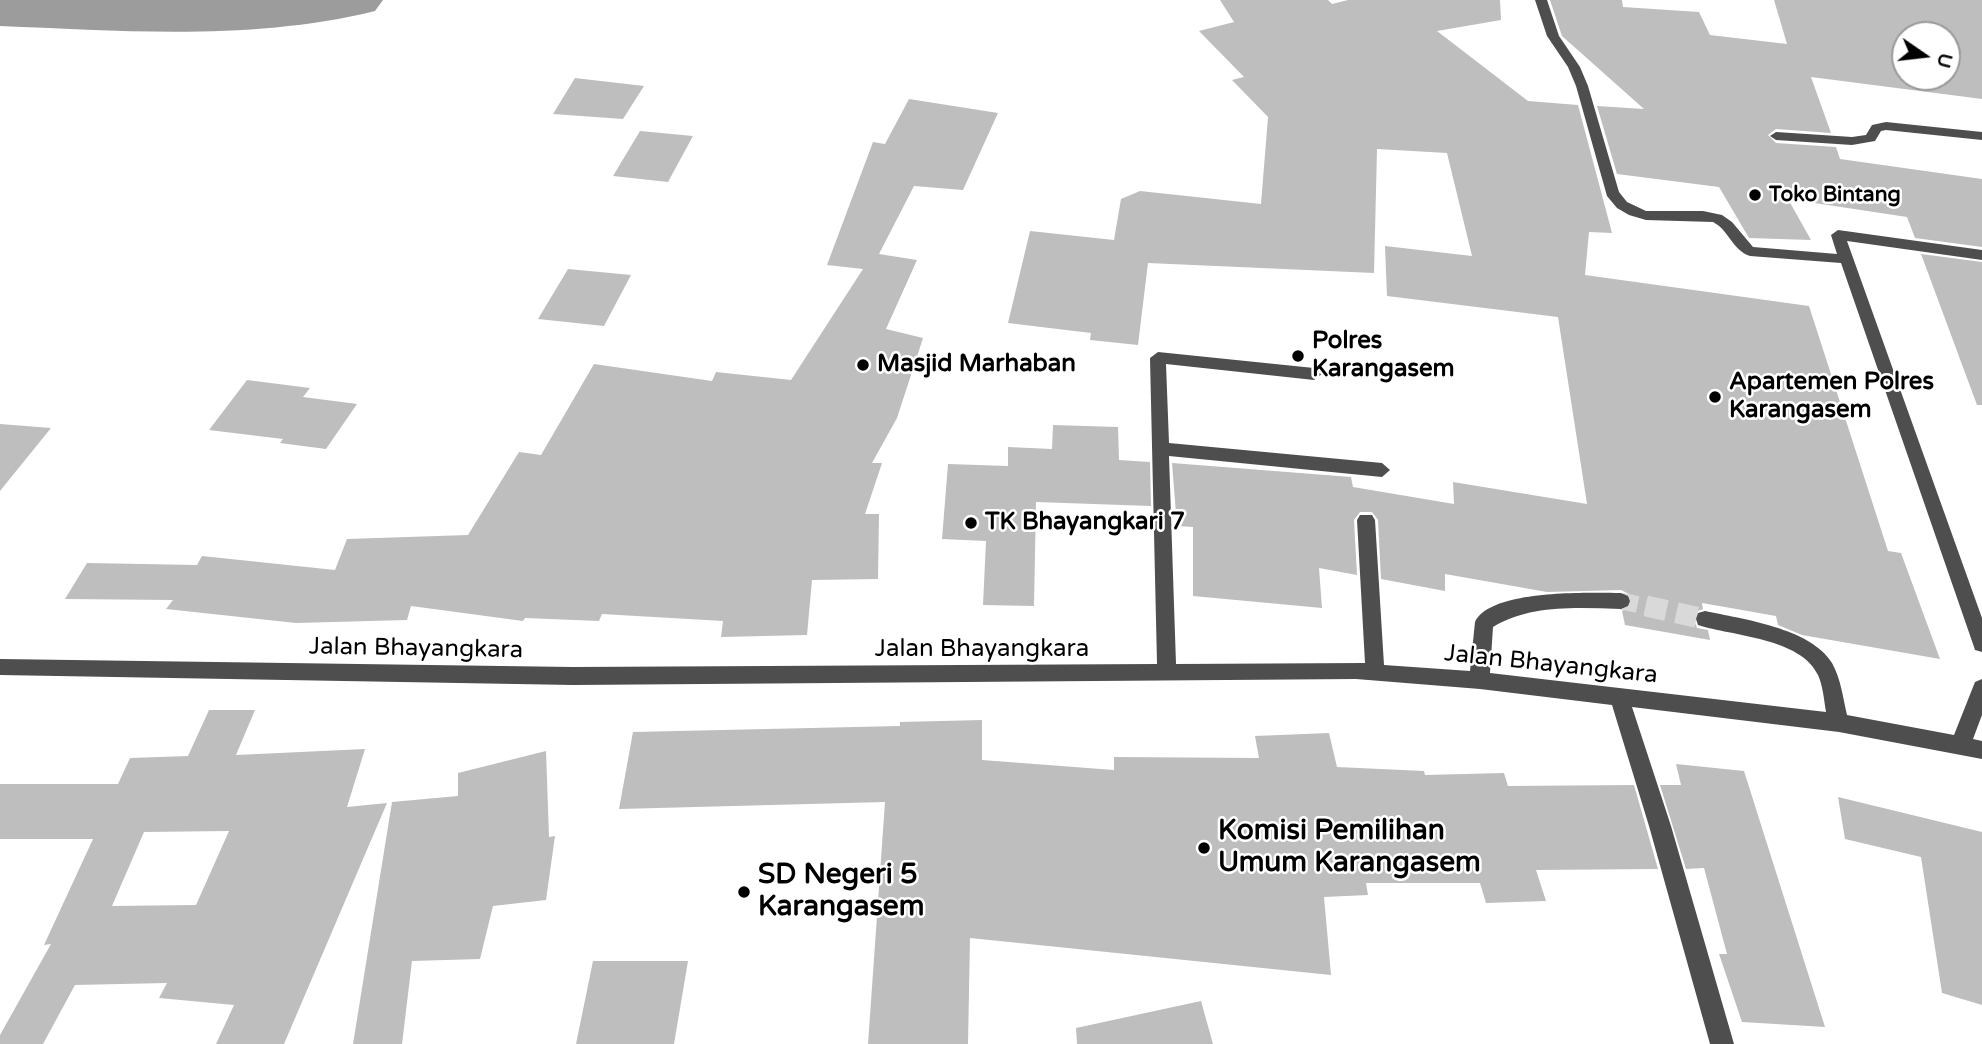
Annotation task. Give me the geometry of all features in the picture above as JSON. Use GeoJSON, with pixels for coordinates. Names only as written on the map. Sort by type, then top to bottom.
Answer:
{"type":"FeatureCollection","features":[{"type":"Feature","properties":{"kind":"street"},"geometry":{"type":"LineString","coordinates":[[1541,0],[1548,25],[1582,86],[1612,193],[1622,208],[1643,216],[1717,218],[1730,225],[1743,248],[1760,253],[1846,258]]}},
{"type":"Feature","properties":{"kind":"street"},"geometry":{"type":"LineString","coordinates":[[1776,136],[1852,141],[1870,138],[1877,128],[1886,126],[1982,136]]}},
{"type":"Feature","properties":{"kind":"street"},"geometry":{"type":"LineString","coordinates":[[1982,255],[1838,235],[1982,644]]}},
{"type":"Feature","properties":{"kind":"street"},"geometry":{"type":"LineString","coordinates":[[1167,673],[1158,358],[1314,374]]}},
{"type":"Feature","properties":{"kind":"street"},"geometry":{"type":"LineString","coordinates":[[1162,449],[1382,470]]}},
{"type":"Feature","properties":{"kind":"street"},"geometry":{"type":"LineString","coordinates":[[1366,520],[1375,673]]}},
{"type":"Feature","properties":{"kind":"street"},"geometry":{"type":"LineString","coordinates":[[1480,680],[1480,644],[1484,622],[1501,611],[1548,602],[1621,601]]}},
{"type":"Feature","properties":{"kind":"street"},"geometry":{"type":"LineString","coordinates":[[1706,620],[1773,634],[1818,660],[1825,669],[1839,723]]}},
{"type":"Feature","properties":{"kind":"street","name":"Jalan Bhayangkara"},"geometry":{"type":"LineString","coordinates":[[0,667],[573,676],[1167,673],[1260,670],[1375,673],[1480,680],[1839,723],[1982,750]]}},
{"type":"Feature","properties":{"kind":"street"},"geometry":{"type":"LineString","coordinates":[[1960,747],[1982,688]]}},
{"type":"Feature","properties":{"kind":"street"},"geometry":{"type":"LineString","coordinates":[[1619,696],[1660,826],[1721,1044]]}},
{"type":"Feature","properties":{"kind":"building"},"geometry":{"type":"Polygon","coordinates":[[[1220,0],[1328,0],[1332,4],[1348,0],[1500,0],[1501,20],[1437,31],[1528,101],[1578,105],[1612,233],[1589,232],[1585,275],[1809,306],[1888,551],[1901,553],[1940,659],[1802,635],[1778,625],[1776,616],[1702,603],[1703,609],[1696,612],[1694,620],[1697,628],[1708,630],[1710,640],[1625,625],[1622,611],[1630,607],[1632,600],[1629,594],[1621,590],[1547,592],[1445,574],[1445,591],[1381,579],[1378,520],[1372,512],[1360,512],[1354,520],[1357,575],[1319,568],[1322,608],[1193,596],[1193,527],[1177,526],[1172,463],[1351,477],[1353,487],[1454,504],[1453,482],[1587,504],[1558,317],[1387,296],[1385,246],[1472,256],[1447,153],[1377,149],[1374,273],[1148,263],[1138,345],[1090,340],[1091,333],[1008,323],[1030,231],[1114,240],[1121,199],[1140,191],[1261,204],[1268,117],[1232,80],[1244,77],[1199,31],[1234,22],[1220,0]]]}},
{"type":"Feature","properties":{"kind":"building"},"geometry":{"type":"Polygon","coordinates":[[[1550,0],[1622,0],[1623,7],[1699,12],[1710,35],[1787,44],[1774,0],[1982,0],[1982,99],[1920,91],[1961,91],[1961,21],[1891,21],[1891,87],[1811,77],[1831,133],[1776,129],[1768,135],[1776,143],[1836,147],[1840,159],[1982,179],[1982,247],[1915,238],[1907,217],[1788,199],[1811,240],[1749,238],[1719,187],[1617,174],[1597,106],[1644,109],[1562,36],[1550,0]]]}},
{"type":"Feature","properties":{"kind":"building"},"geometry":{"type":"Polygon","coordinates":[[[575,78],[644,86],[623,119],[553,114],[575,78]]]}},
{"type":"Feature","properties":{"kind":"building"},"geometry":{"type":"Polygon","coordinates":[[[909,99],[998,113],[963,190],[914,186],[879,254],[917,260],[886,329],[923,338],[897,418],[872,463],[882,463],[865,514],[879,514],[878,579],[812,580],[807,635],[721,637],[723,621],[602,614],[599,621],[525,618],[523,621],[411,606],[407,620],[296,623],[166,609],[173,600],[65,599],[87,563],[197,565],[202,556],[335,570],[347,539],[468,535],[519,452],[541,455],[594,364],[712,381],[716,372],[791,380],[863,269],[827,265],[873,142],[885,144],[909,99]]]}},
{"type":"Feature","properties":{"kind":"building"},"geometry":{"type":"Polygon","coordinates":[[[640,131],[693,136],[668,182],[613,176],[640,131]]]}},
{"type":"Feature","properties":{"kind":"building"},"geometry":{"type":"Polygon","coordinates":[[[1921,254],[1982,262],[1982,405],[1977,405],[1921,254]]]}},
{"type":"Feature","properties":{"kind":"building"},"geometry":{"type":"Polygon","coordinates":[[[568,269],[631,275],[604,326],[538,319],[568,269]]]}},
{"type":"Feature","properties":{"kind":"building"},"geometry":{"type":"Polygon","coordinates":[[[247,380],[310,388],[303,397],[357,404],[326,449],[280,443],[283,439],[209,430],[247,380]]]}},
{"type":"Feature","properties":{"kind":"building"},"geometry":{"type":"Polygon","coordinates":[[[0,424],[51,428],[0,491],[0,424]]]}},
{"type":"Feature","properties":{"kind":"building"},"geometry":{"type":"Polygon","coordinates":[[[1053,425],[1118,427],[1119,460],[1150,462],[1151,506],[1036,502],[1034,606],[983,605],[986,541],[942,539],[948,464],[1008,466],[1008,447],[1052,449],[1053,425]]]}},
{"type":"Feature","properties":{"kind":"building"},"geometry":{"type":"Polygon","coordinates":[[[209,710],[255,710],[236,755],[365,749],[347,807],[387,803],[284,1044],[216,1044],[234,1005],[159,998],[167,983],[75,985],[43,1044],[0,1044],[0,1035],[51,944],[44,945],[93,839],[0,839],[0,784],[118,784],[130,758],[188,756],[209,710]],[[229,831],[144,832],[112,906],[196,905],[229,831]]]}},
{"type":"Feature","properties":{"kind":"building"},"geometry":{"type":"Polygon","coordinates":[[[982,720],[982,760],[1114,770],[1114,757],[1259,758],[1255,736],[1329,733],[1337,767],[1424,771],[1425,775],[1504,773],[1508,786],[1634,785],[1658,869],[1536,870],[1546,901],[1486,903],[1480,883],[1366,883],[1368,895],[1324,897],[1331,975],[970,938],[968,1044],[868,1044],[885,802],[619,809],[633,732],[900,726],[900,722],[982,720]]]}},
{"type":"Feature","properties":{"kind":"building"},"geometry":{"type":"Polygon","coordinates":[[[546,751],[549,837],[555,836],[546,900],[493,906],[480,959],[412,961],[402,1044],[353,1044],[392,802],[458,796],[458,773],[546,751]]]}},
{"type":"Feature","properties":{"kind":"building"},"geometry":{"type":"Polygon","coordinates":[[[1676,764],[1744,771],[1825,1027],[1742,1022],[1719,954],[1727,954],[1704,868],[1686,869],[1660,785],[1681,785],[1676,764]]]}},
{"type":"Feature","properties":{"kind":"building"},"geometry":{"type":"Polygon","coordinates":[[[1838,797],[1982,832],[1982,1005],[1942,993],[1921,857],[1845,839],[1838,797]]]}},
{"type":"Feature","properties":{"kind":"building"},"geometry":{"type":"Polygon","coordinates":[[[593,961],[688,961],[674,1044],[576,1044],[593,961]]]}},
{"type":"Feature","properties":{"kind":"building"},"geometry":{"type":"Polygon","coordinates":[[[1201,1001],[1213,1044],[1077,1044],[1076,1028],[1201,1001]]]}},
{"type":"Feature","properties":{"kind":"waterway"},"geometry":{"type":"LineString","coordinates":[[0,10],[134,15],[225,14],[270,12],[357,0]]}},
{"type":"Feature","properties":{"kind":"tunnel"},"geometry":{"type":"LineString","coordinates":[[1621,601],[1654,608]]}},
{"type":"Feature","properties":{"kind":"tunnel"},"geometry":{"type":"LineString","coordinates":[[1646,606],[1705,619]]}},
{"type":"Feature","properties":{"kind":"place","name":"Toko Bintang"},"geometry":{"type":"Point","coordinates":[1755,195]}},
{"type":"Feature","properties":{"kind":"place","name":"Polres Karangasem"},"geometry":{"type":"Point","coordinates":[1298,356]}},
{"type":"Feature","properties":{"kind":"place","name":"Masjid Marhaban"},"geometry":{"type":"Point","coordinates":[863,365]}},
{"type":"Feature","properties":{"kind":"place","name":"Apartemen Polres Karangasem"},"geometry":{"type":"Point","coordinates":[1715,397]}},
{"type":"Feature","properties":{"kind":"place","name":"TK Bhayangkari 7"},"geometry":{"type":"Point","coordinates":[971,523]}},
{"type":"Feature","properties":{"kind":"place","name":"Komisi Pemilihan Umum Karangasem"},"geometry":{"type":"Point","coordinates":[1204,848]}},
{"type":"Feature","properties":{"kind":"place","name":"SD Negeri 5 Karangasem"},"geometry":{"type":"Point","coordinates":[744,892]}}]}
